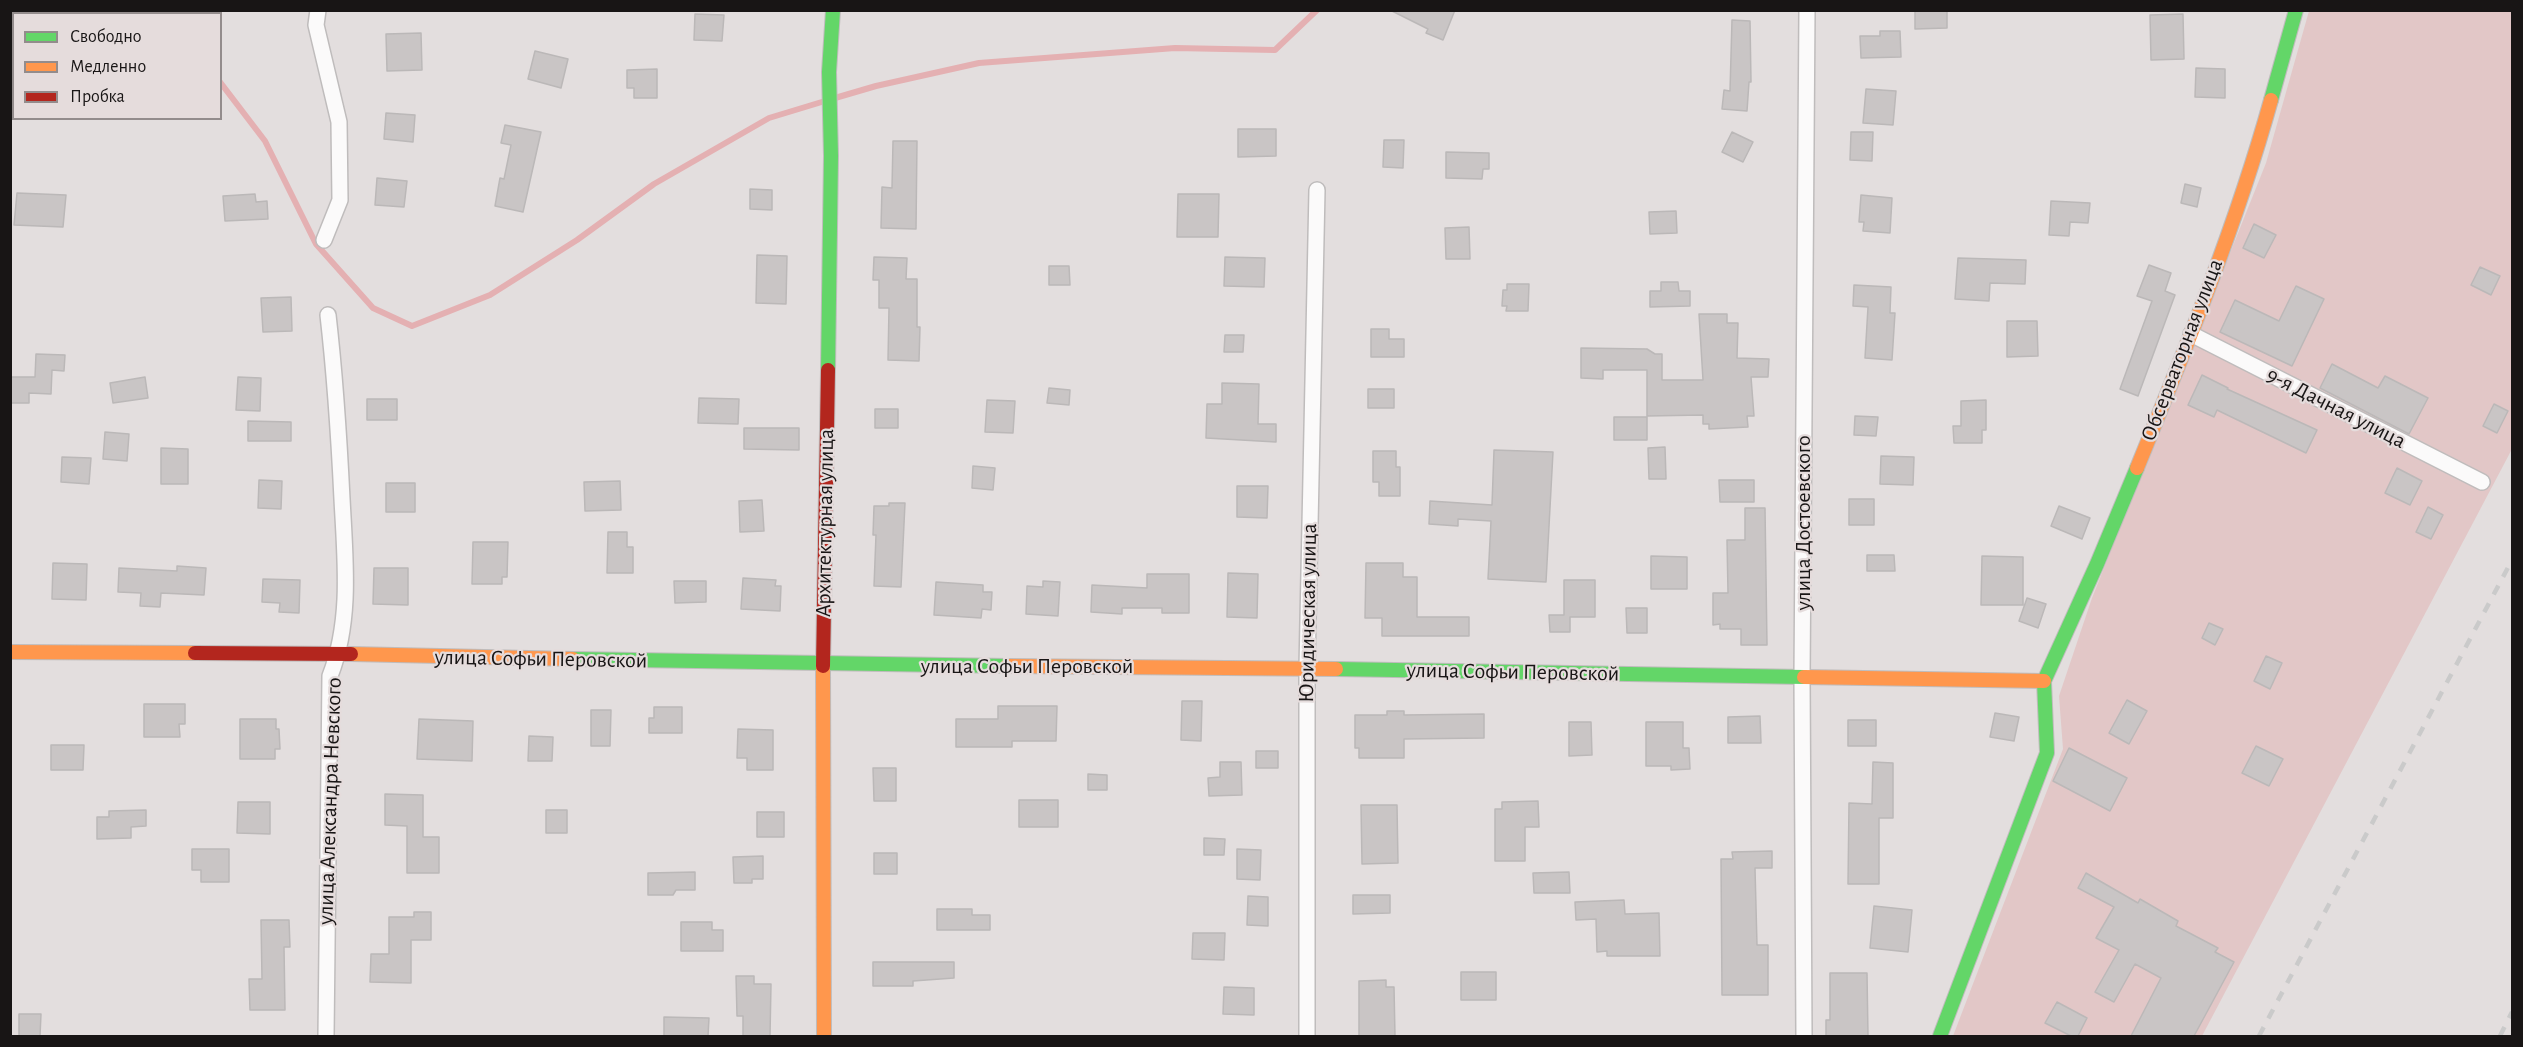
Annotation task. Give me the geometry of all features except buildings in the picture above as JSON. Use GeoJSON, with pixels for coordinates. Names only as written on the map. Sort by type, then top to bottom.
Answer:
{"type":"FeatureCollection","features":[{"type":"Feature","properties":{"kind":"street"},"geometry":{"type":"LineString","coordinates":[[318,10],[316,24],[339,122],[340,200],[324,240]]}},
{"type":"Feature","properties":{"kind":"street","name":"Архитектурная улица"},"geometry":{"type":"LineString","coordinates":[[824,1036],[823,665],[831,156],[830,72],[833,10]]}},
{"type":"Feature","properties":{"kind":"street","name":"улица Достоевского"},"geometry":{"type":"LineString","coordinates":[[1804,1036],[1802,677],[1807,10]]}},
{"type":"Feature","properties":{"kind":"street","name":"Обсерваторная улица"},"geometry":{"type":"LineString","coordinates":[[2044,681],[2097,564],[2191,334],[2259,144],[2296,10]]}},
{"type":"Feature","properties":{"kind":"street","name":"Юридическая улица"},"geometry":{"type":"LineString","coordinates":[[1307,1036],[1307,668],[1317,189]]}},
{"type":"Feature","properties":{"kind":"street","name":"улица Александра Невского"},"geometry":{"type":"LineString","coordinates":[[326,1036],[330,676],[339,654],[347,587],[337,396],[328,315]]}},
{"type":"Feature","properties":{"kind":"street","name":"9-я Дачная улица"},"geometry":{"type":"LineString","coordinates":[[2191,334],[2482,482]]}},
{"type":"Feature","properties":{"kind":"street","name":"улица Софьи Перовской"},"geometry":{"type":"LineString","coordinates":[[10,652],[339,654],[823,665],[1307,668],[2044,681]]}},
{"type":"Feature","properties":{"kind":"street"},"geometry":{"type":"LineString","coordinates":[[1940,1036],[2047,753],[2044,681]]}},
{"type":"Feature","properties":{"kind":"shaded area"},"geometry":{"type":"Polygon","coordinates":[[[2309,11],[2512,11],[2512,449],[2202,1036],[1953,1036],[2063,749],[2059,696],[2092,598],[2266,163],[2309,11]]]}},
{"type":"Feature","properties":{"kind":"waterway"},"geometry":{"type":"LineString","coordinates":[[835,98],[876,86],[979,63],[1175,48],[1275,50],[1317,10]]}},
{"type":"Feature","properties":{"kind":"waterway"},"geometry":{"type":"LineString","coordinates":[[222,85],[265,141],[316,244],[373,308],[412,326],[490,295],[577,240],[654,184],[769,118],[825,101]]}},
{"type":"Feature","properties":{"kind":"railway"},"geometry":{"type":"LineString","coordinates":[[2259,1036],[2512,560]]}},
{"type":"Feature","properties":{"kind":"railway"},"geometry":{"type":"LineString","coordinates":[[2500,1036],[2512,1012]]}},
{"type":"Feature","properties":{"kind":"traffic: fast"},"geometry":{"type":"LineString","coordinates":[[828,370],[831,156],[829,72],[833,10]]}},
{"type":"Feature","properties":{"kind":"traffic: fast"},"geometry":{"type":"LineString","coordinates":[[2271,100],[2296,10]]}},
{"type":"Feature","properties":{"kind":"traffic: fast"},"geometry":{"type":"LineString","coordinates":[[1940,1036],[2047,753],[2044,681],[2137,468]]}},
{"type":"Feature","properties":{"kind":"traffic: fast"},"geometry":{"type":"LineString","coordinates":[[573,659],[1007,666]]}},
{"type":"Feature","properties":{"kind":"traffic: fast"},"geometry":{"type":"LineString","coordinates":[[1336,669],[1804,677]]}},
{"type":"Feature","properties":{"kind":"traffic: slow"},"geometry":{"type":"LineString","coordinates":[[2137,468],[2226,240],[2271,100]]}},
{"type":"Feature","properties":{"kind":"traffic: slow"},"geometry":{"type":"LineString","coordinates":[[10,652],[195,653]]}},
{"type":"Feature","properties":{"kind":"traffic: slow"},"geometry":{"type":"LineString","coordinates":[[351,654],[573,659]]}},
{"type":"Feature","properties":{"kind":"traffic: slow"},"geometry":{"type":"LineString","coordinates":[[823,666],[824,1036]]}},
{"type":"Feature","properties":{"kind":"traffic: slow"},"geometry":{"type":"LineString","coordinates":[[1007,666],[1336,669]]}},
{"type":"Feature","properties":{"kind":"traffic: slow"},"geometry":{"type":"LineString","coordinates":[[1804,677],[2044,681]]}},
{"type":"Feature","properties":{"kind":"traffic: jam"},"geometry":{"type":"LineString","coordinates":[[823,666],[828,370]]}},
{"type":"Feature","properties":{"kind":"traffic: jam"},"geometry":{"type":"LineString","coordinates":[[195,653],[351,654]]}}]}
